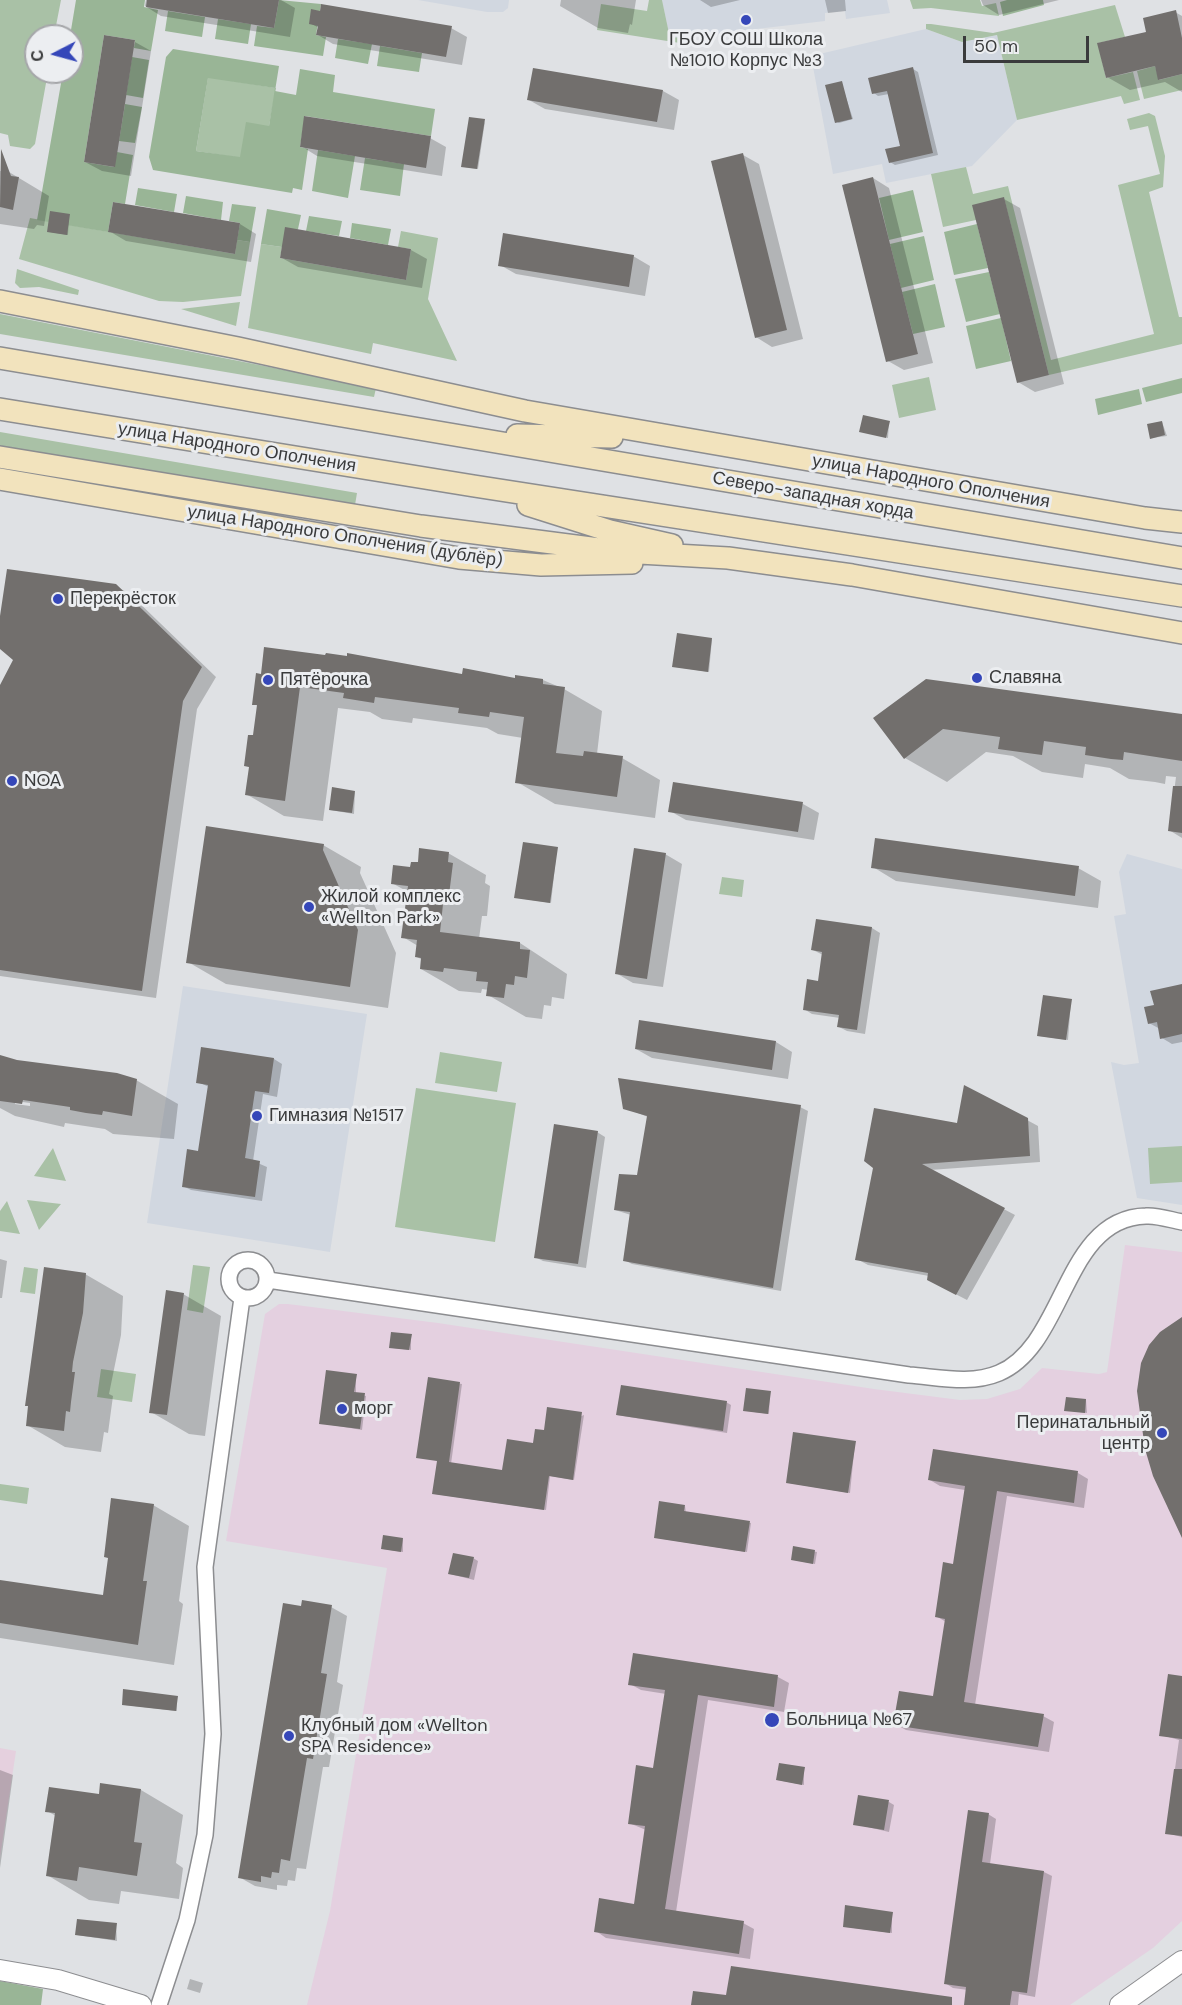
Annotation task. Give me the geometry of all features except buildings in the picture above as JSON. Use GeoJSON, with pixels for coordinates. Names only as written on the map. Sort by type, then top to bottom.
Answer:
{"type":"FeatureCollection","features":[{"type":"Feature","properties":{"kind":"main road"},"geometry":{"type":"LineString","coordinates":[[0,301],[250,350],[525,411],[681,438]]}},
{"type":"Feature","properties":{"kind":"main road"},"geometry":{"type":"LineString","coordinates":[[0,358],[444,434],[681,438]]}},
{"type":"Feature","properties":{"kind":"main road","name":"улица Народного Ополчения"},"geometry":{"type":"LineString","coordinates":[[0,409],[474,486]]}},
{"type":"Feature","properties":{"kind":"main road","name":"Северо-западная хорда"},"geometry":{"type":"LineString","coordinates":[[444,434],[1182,558]]}},
{"type":"Feature","properties":{"kind":"main road","name":"улица Народного Ополчения"},"geometry":{"type":"LineString","coordinates":[[681,438],[1145,518],[1182,522]]}},
{"type":"Feature","properties":{"kind":"main road"},"geometry":{"type":"LineString","coordinates":[[0,457],[421,526],[622,552],[728,558],[852,575],[1182,633]]}},
{"type":"Feature","properties":{"kind":"main road","name":"улица Народного Ополчения (дублёр)"},"geometry":{"type":"LineString","coordinates":[[0,479],[459,558],[541,566],[728,558]]}},
{"type":"Feature","properties":{"kind":"main road"},"geometry":{"type":"LineString","coordinates":[[474,486],[610,531],[728,558]]}},
{"type":"Feature","properties":{"kind":"main road"},"geometry":{"type":"LineString","coordinates":[[474,486],[1182,596]]}},
{"type":"Feature","properties":{"kind":"street"},"geometry":{"type":"LineString","coordinates":[[268,1280],[885,1371],[971,1380],[999,1373],[1017,1362],[1033,1347],[1081,1259],[1097,1237],[1129,1218],[1148,1215],[1182,1222]]}},
{"type":"Feature","properties":{"kind":"street"},"geometry":{"type":"LineString","coordinates":[[239,1262],[257,1262],[265,1269],[268,1280],[259,1295],[242,1298],[229,1284],[231,1271],[239,1262]]}},
{"type":"Feature","properties":{"kind":"street"},"geometry":{"type":"LineString","coordinates":[[159,2005],[187,1920],[205,1835],[213,1734],[205,1567],[242,1298]]}},
{"type":"Feature","properties":{"kind":"street"},"geometry":{"type":"LineString","coordinates":[[1120,2005],[1182,1961]]}},
{"type":"Feature","properties":{"kind":"street"},"geometry":{"type":"LineString","coordinates":[[0,1970],[58,1980],[141,2005]]}},
{"type":"Feature","properties":{"kind":"shaded area"},"geometry":{"type":"Polygon","coordinates":[[[418,0],[509,0],[508,8],[503,12],[487,12],[418,0]]]}},
{"type":"Feature","properties":{"kind":"shaded area","name":"ГБОУ СОШ Школа №1010 Корпус №3"},"geometry":{"type":"Polygon","coordinates":[[[662,0],[887,0],[890,13],[846,19],[845,11],[825,13],[825,21],[670,39],[662,0]]]}},
{"type":"Feature","properties":{"kind":"shaded area"},"geometry":{"type":"Polygon","coordinates":[[[926,29],[962,42],[997,35],[1017,120],[972,166],[886,183],[882,164],[833,174],[811,56],[926,29]]]}},
{"type":"Feature","properties":{"kind":"shaded area"},"geometry":{"type":"Polygon","coordinates":[[[1127,854],[1182,869],[1182,1205],[1137,1198],[1111,1062],[1124,1065],[1139,1063],[1114,916],[1126,914],[1119,872],[1127,854]]]}},
{"type":"Feature","properties":{"kind":"shaded area","name":"Гимназия №1517"},"geometry":{"type":"Polygon","coordinates":[[[183,986],[367,1014],[330,1252],[147,1223],[183,986]]]}},
{"type":"Feature","properties":{"kind":"shaded area","name":"Больница №67"},"geometry":{"type":"Polygon","coordinates":[[[1125,1245],[1182,1252],[1182,1921],[1153,1948],[1070,2005],[307,2005],[330,1911],[387,1568],[226,1541],[265,1314],[279,1304],[288,1304],[438,1323],[874,1389],[960,1400],[987,1399],[1020,1389],[1042,1368],[1099,1374],[1107,1372],[1125,1245]]]}},
{"type":"Feature","properties":{"kind":"shaded area"},"geometry":{"type":"Polygon","coordinates":[[[0,1748],[16,1751],[0,1857],[0,1748]]]}},
{"type":"Feature","properties":{"kind":"green space"},"geometry":{"type":"Polygon","coordinates":[[[0,0],[61,0],[56,24],[24,24],[24,84],[46,84],[35,144],[30,149],[10,146],[8,135],[0,133],[0,0]]]}},
{"type":"Feature","properties":{"kind":"green space"},"geometry":{"type":"Polygon","coordinates":[[[76,0],[145,0],[144,7],[158,10],[151,51],[134,48],[135,40],[104,35],[84,162],[114,167],[117,152],[133,155],[125,204],[113,202],[108,232],[37,220],[61,84],[84,84],[84,24],[72,24],[76,0]]]}},
{"type":"Feature","properties":{"kind":"green space"},"geometry":{"type":"Polygon","coordinates":[[[279,0],[321,4],[316,35],[326,37],[323,56],[254,46],[257,26],[274,28],[279,0]]]}},
{"type":"Feature","properties":{"kind":"green space"},"geometry":{"type":"Polygon","coordinates":[[[649,0],[662,0],[670,38],[682,37],[680,43],[597,30],[601,4],[647,11],[649,0]]]}},
{"type":"Feature","properties":{"kind":"green space"},"geometry":{"type":"Polygon","coordinates":[[[910,0],[980,0],[982,6],[996,3],[999,16],[931,8],[913,9],[910,0]]]}},
{"type":"Feature","properties":{"kind":"green space"},"geometry":{"type":"Polygon","coordinates":[[[1043,0],[1044,5],[1003,16],[1000,2],[1043,0]]]}},
{"type":"Feature","properties":{"kind":"green space"},"geometry":{"type":"Polygon","coordinates":[[[1115,5],[1125,37],[1098,43],[1106,78],[1133,72],[1140,100],[1124,104],[1121,96],[1017,120],[997,35],[962,42],[926,29],[926,24],[931,24],[993,33],[1115,5]]]}},
{"type":"Feature","properties":{"kind":"green space"},"geometry":{"type":"Polygon","coordinates":[[[168,11],[205,17],[202,37],[165,31],[168,11]]]}},
{"type":"Feature","properties":{"kind":"green space"},"geometry":{"type":"Polygon","coordinates":[[[218,19],[251,24],[248,44],[215,39],[218,19]]]}},
{"type":"Feature","properties":{"kind":"green space"},"geometry":{"type":"Polygon","coordinates":[[[338,39],[372,44],[368,64],[335,58],[338,39]]]}},
{"type":"Feature","properties":{"kind":"green space"},"geometry":{"type":"Polygon","coordinates":[[[380,46],[422,53],[419,72],[377,66],[380,46]]]}},
{"type":"Feature","properties":{"kind":"green space"},"geometry":{"type":"Polygon","coordinates":[[[173,49],[279,66],[275,91],[296,95],[300,69],[335,75],[333,92],[435,109],[431,136],[305,116],[300,147],[308,149],[302,190],[293,188],[292,193],[153,170],[149,157],[166,57],[173,49]],[[208,78],[196,151],[240,157],[246,122],[269,126],[275,88],[208,78]]]}},
{"type":"Feature","properties":{"kind":"green space"},"geometry":{"type":"Polygon","coordinates":[[[132,57],[149,60],[143,98],[126,95],[132,57]]]}},
{"type":"Feature","properties":{"kind":"green space"},"geometry":{"type":"Polygon","coordinates":[[[1155,66],[1159,80],[1182,74],[1182,90],[1144,99],[1137,71],[1155,66]]]}},
{"type":"Feature","properties":{"kind":"green space"},"geometry":{"type":"Polygon","coordinates":[[[208,77],[276,88],[269,126],[241,158],[196,151],[208,77]]]}},
{"type":"Feature","properties":{"kind":"green space"},"geometry":{"type":"Polygon","coordinates":[[[125,104],[142,107],[135,143],[119,141],[125,104]]]}},
{"type":"Feature","properties":{"kind":"green space"},"geometry":{"type":"Polygon","coordinates":[[[1149,113],[1155,116],[1165,156],[1163,187],[1149,192],[1179,317],[1182,317],[1182,344],[1049,375],[1004,198],[976,220],[943,227],[931,174],[966,167],[973,194],[1008,186],[1051,360],[1154,334],[1118,185],[1160,174],[1148,126],[1130,130],[1127,119],[1149,113]]]}},
{"type":"Feature","properties":{"kind":"green space"},"geometry":{"type":"Polygon","coordinates":[[[318,150],[355,156],[348,198],[312,191],[318,150]]]}},
{"type":"Feature","properties":{"kind":"green space"},"geometry":{"type":"Polygon","coordinates":[[[365,158],[404,164],[400,196],[360,190],[365,158]]]}},
{"type":"Feature","properties":{"kind":"green space"},"geometry":{"type":"Polygon","coordinates":[[[138,188],[177,194],[174,212],[135,205],[138,188]]]}},
{"type":"Feature","properties":{"kind":"green space"},"geometry":{"type":"Polygon","coordinates":[[[913,190],[923,232],[889,240],[879,198],[913,190]]]}},
{"type":"Feature","properties":{"kind":"green space"},"geometry":{"type":"Polygon","coordinates":[[[186,196],[223,202],[221,220],[183,213],[186,196]]]}},
{"type":"Feature","properties":{"kind":"green space"},"geometry":{"type":"Polygon","coordinates":[[[232,204],[256,207],[250,242],[237,240],[240,223],[229,221],[232,204]]]}},
{"type":"Feature","properties":{"kind":"green space"},"geometry":{"type":"Polygon","coordinates":[[[267,209],[301,215],[298,229],[282,247],[261,244],[267,209]]]}},
{"type":"Feature","properties":{"kind":"green space"},"geometry":{"type":"Polygon","coordinates":[[[309,216],[342,221],[339,236],[306,231],[309,216]]]}},
{"type":"Feature","properties":{"kind":"green space"},"geometry":{"type":"Polygon","coordinates":[[[30,218],[235,254],[237,240],[250,242],[241,296],[183,302],[159,301],[19,259],[30,218]]]}},
{"type":"Feature","properties":{"kind":"green space"},"geometry":{"type":"Polygon","coordinates":[[[352,223],[391,229],[388,245],[350,238],[352,223]]]}},
{"type":"Feature","properties":{"kind":"green space"},"geometry":{"type":"Polygon","coordinates":[[[977,224],[988,268],[954,275],[944,232],[977,224]]]}},
{"type":"Feature","properties":{"kind":"green space"},"geometry":{"type":"Polygon","coordinates":[[[401,231],[438,238],[428,299],[457,361],[373,343],[371,354],[248,328],[261,244],[282,247],[280,258],[406,280],[411,249],[398,247],[401,231]]]}},
{"type":"Feature","properties":{"kind":"green space"},"geometry":{"type":"Polygon","coordinates":[[[924,236],[934,280],[901,288],[890,244],[924,236]]]}},
{"type":"Feature","properties":{"kind":"green space"},"geometry":{"type":"Polygon","coordinates":[[[17,269],[79,290],[78,295],[39,287],[20,288],[15,283],[17,269]]]}},
{"type":"Feature","properties":{"kind":"green space"},"geometry":{"type":"Polygon","coordinates":[[[989,272],[1000,314],[966,322],[955,279],[989,272]]]}},
{"type":"Feature","properties":{"kind":"green space"},"geometry":{"type":"Polygon","coordinates":[[[935,284],[945,327],[913,334],[902,292],[935,284]]]}},
{"type":"Feature","properties":{"kind":"green space"},"geometry":{"type":"Polygon","coordinates":[[[240,302],[236,326],[181,309],[240,302]]]}},
{"type":"Feature","properties":{"kind":"green space"},"geometry":{"type":"Polygon","coordinates":[[[0,314],[376,388],[374,397],[0,334],[0,314]]]}},
{"type":"Feature","properties":{"kind":"green space"},"geometry":{"type":"Polygon","coordinates":[[[1001,318],[1011,361],[976,369],[966,326],[1001,318]]]}},
{"type":"Feature","properties":{"kind":"green space"},"geometry":{"type":"Polygon","coordinates":[[[929,377],[936,410],[899,418],[892,385],[929,377]]]}},
{"type":"Feature","properties":{"kind":"green space"},"geometry":{"type":"Polygon","coordinates":[[[1182,378],[1182,393],[1146,402],[1142,388],[1182,378]]]}},
{"type":"Feature","properties":{"kind":"green space"},"geometry":{"type":"Polygon","coordinates":[[[1139,389],[1142,404],[1098,415],[1095,399],[1139,389]]]}},
{"type":"Feature","properties":{"kind":"green space"},"geometry":{"type":"Polygon","coordinates":[[[0,432],[357,493],[355,505],[99,463],[95,486],[0,468],[0,432]]]}},
{"type":"Feature","properties":{"kind":"green space"},"geometry":{"type":"Polygon","coordinates":[[[722,877],[744,880],[742,897],[719,894],[722,877]]]}},
{"type":"Feature","properties":{"kind":"green space"},"geometry":{"type":"Polygon","coordinates":[[[440,1052],[502,1062],[497,1092],[435,1083],[440,1052]]]}},
{"type":"Feature","properties":{"kind":"green space"},"geometry":{"type":"Polygon","coordinates":[[[416,1088],[516,1103],[495,1242],[395,1227],[416,1088]]]}},
{"type":"Feature","properties":{"kind":"green space"},"geometry":{"type":"Polygon","coordinates":[[[1182,1146],[1182,1182],[1150,1184],[1148,1148],[1182,1146]]]}},
{"type":"Feature","properties":{"kind":"green space"},"geometry":{"type":"Polygon","coordinates":[[[53,1148],[66,1181],[34,1176],[53,1148]]]}},
{"type":"Feature","properties":{"kind":"green space"},"geometry":{"type":"Polygon","coordinates":[[[27,1200],[61,1204],[39,1230],[27,1200]]]}},
{"type":"Feature","properties":{"kind":"green space"},"geometry":{"type":"Polygon","coordinates":[[[7,1201],[20,1234],[0,1231],[0,1211],[7,1201]]]}},
{"type":"Feature","properties":{"kind":"green space"},"geometry":{"type":"Polygon","coordinates":[[[193,1265],[210,1267],[203,1313],[187,1310],[193,1265]]]}},
{"type":"Feature","properties":{"kind":"green space"},"geometry":{"type":"Polygon","coordinates":[[[24,1267],[38,1269],[35,1294],[20,1292],[24,1267]]]}},
{"type":"Feature","properties":{"kind":"green space"},"geometry":{"type":"Polygon","coordinates":[[[101,1369],[136,1374],[132,1402],[97,1397],[101,1369]]]}},
{"type":"Feature","properties":{"kind":"green space"},"geometry":{"type":"Polygon","coordinates":[[[0,1484],[29,1488],[27,1504],[0,1500],[0,1484]]]}},
{"type":"Feature","properties":{"kind":"green space"},"geometry":{"type":"Polygon","coordinates":[[[0,1981],[43,1989],[41,2005],[0,2005],[0,1981]]]}},
{"type":"Feature","properties":{"kind":"place","name":"ГБОУ СОШ Школа №1010 Корпус №3"},"geometry":{"type":"Point","coordinates":[746,20]}},
{"type":"Feature","properties":{"kind":"place","name":"Перекрёсток"},"geometry":{"type":"Point","coordinates":[58,599]}},
{"type":"Feature","properties":{"kind":"place","name":"Славяна"},"geometry":{"type":"Point","coordinates":[977,678]}},
{"type":"Feature","properties":{"kind":"place","name":"Пятёрочка"},"geometry":{"type":"Point","coordinates":[268,680]}},
{"type":"Feature","properties":{"kind":"place","name":"NOA"},"geometry":{"type":"Point","coordinates":[12,781]}},
{"type":"Feature","properties":{"kind":"place","name":"Жилой комплекс «Wellton Park»"},"geometry":{"type":"Point","coordinates":[309,907]}},
{"type":"Feature","properties":{"kind":"place","name":"Гимназия №1517"},"geometry":{"type":"Point","coordinates":[257,1116]}},
{"type":"Feature","properties":{"kind":"place","name":"морг"},"geometry":{"type":"Point","coordinates":[342,1409]}},
{"type":"Feature","properties":{"kind":"place","name":"Перинатальный центр"},"geometry":{"type":"Point","coordinates":[1162,1433]}},
{"type":"Feature","properties":{"kind":"place","name":"Больница №67"},"geometry":{"type":"Point","coordinates":[772,1720]}},
{"type":"Feature","properties":{"kind":"place","name":"Клубный дом «Wellton SPA Residence»"},"geometry":{"type":"Point","coordinates":[289,1736]}}]}
